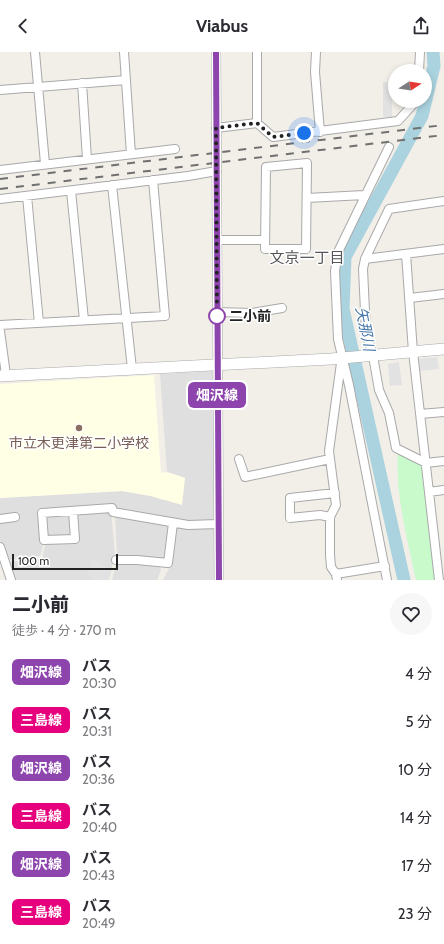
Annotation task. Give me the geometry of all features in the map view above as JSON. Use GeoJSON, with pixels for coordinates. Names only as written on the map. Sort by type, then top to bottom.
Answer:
{"type":"FeatureCollection","features":[{"type":"Feature","properties":{"kind":"street"},"geometry":{"type":"LineString","coordinates":[[35,52],[45,164]]}},
{"type":"Feature","properties":{"kind":"street"},"geometry":{"type":"LineString","coordinates":[[124,52],[131,154]]}},
{"type":"Feature","properties":{"kind":"street"},"geometry":{"type":"LineString","coordinates":[[216,52],[219,580]]}},
{"type":"Feature","properties":{"kind":"street"},"geometry":{"type":"LineString","coordinates":[[256,52],[257,123],[273,137],[398,121],[410,108]]}},
{"type":"Feature","properties":{"kind":"street"},"geometry":{"type":"LineString","coordinates":[[316,52],[315,72],[320,132]]}},
{"type":"Feature","properties":{"kind":"street"},"geometry":{"type":"LineString","coordinates":[[419,64],[420,52]]}},
{"type":"Feature","properties":{"kind":"street"},"geometry":{"type":"LineString","coordinates":[[0,90],[126,80]]}},
{"type":"Feature","properties":{"kind":"street"},"geometry":{"type":"LineString","coordinates":[[82,84],[87,159]]}},
{"type":"Feature","properties":{"kind":"street"},"geometry":{"type":"LineString","coordinates":[[216,128],[257,123]]}},
{"type":"Feature","properties":{"kind":"street"},"geometry":{"type":"LineString","coordinates":[[387,580],[349,385],[338,339],[335,271],[338,252],[364,195],[389,147]]}},
{"type":"Feature","properties":{"kind":"street"},"geometry":{"type":"LineString","coordinates":[[0,170],[175,149]]}},
{"type":"Feature","properties":{"kind":"street"},"geometry":{"type":"LineString","coordinates":[[307,162],[307,198],[306,249],[266,249],[266,167],[307,162]]}},
{"type":"Feature","properties":{"kind":"street"},"geometry":{"type":"LineString","coordinates":[[0,199],[216,171]]}},
{"type":"Feature","properties":{"kind":"street"},"geometry":{"type":"LineString","coordinates":[[0,325],[165,316],[153,180]]}},
{"type":"Feature","properties":{"kind":"street"},"geometry":{"type":"LineString","coordinates":[[112,185],[132,369]]}},
{"type":"Feature","properties":{"kind":"street"},"geometry":{"type":"LineString","coordinates":[[71,191],[84,320]]}},
{"type":"Feature","properties":{"kind":"street"},"geometry":{"type":"LineString","coordinates":[[307,198],[364,195]]}},
{"type":"Feature","properties":{"kind":"street"},"geometry":{"type":"LineString","coordinates":[[27,196],[39,323]]}},
{"type":"Feature","properties":{"kind":"street"},"geometry":{"type":"LineString","coordinates":[[444,201],[390,209],[365,259],[363,269],[364,319],[379,390],[388,413],[396,448],[426,463],[444,461]]}},
{"type":"Feature","properties":{"kind":"street"},"geometry":{"type":"LineString","coordinates":[[217,240],[265,240]]}},
{"type":"Feature","properties":{"kind":"street"},"geometry":{"type":"LineString","coordinates":[[365,259],[444,249]]}},
{"type":"Feature","properties":{"kind":"street"},"geometry":{"type":"LineString","coordinates":[[406,254],[413,352],[420,414],[429,492],[441,560],[439,580]]}},
{"type":"Feature","properties":{"kind":"street"},"geometry":{"type":"LineString","coordinates":[[410,298],[444,294]]}},
{"type":"Feature","properties":{"kind":"street"},"geometry":{"type":"LineString","coordinates":[[217,312],[252,313],[282,308]]}},
{"type":"Feature","properties":{"kind":"street"},"geometry":{"type":"LineString","coordinates":[[0,331],[3,375],[342,358],[444,349]]}},
{"type":"Feature","properties":{"kind":"street"},"geometry":{"type":"LineString","coordinates":[[342,358],[330,430],[330,458],[336,505],[330,517],[331,567],[336,577],[385,566]]}},
{"type":"Feature","properties":{"kind":"street"},"geometry":{"type":"LineString","coordinates":[[420,414],[444,412]]}},
{"type":"Feature","properties":{"kind":"street"},"geometry":{"type":"LineString","coordinates":[[240,459],[245,477],[330,458]]}},
{"type":"Feature","properties":{"kind":"street"},"geometry":{"type":"LineString","coordinates":[[429,492],[444,490]]}},
{"type":"Feature","properties":{"kind":"street"},"geometry":{"type":"LineString","coordinates":[[330,517],[320,515],[290,518],[290,498],[335,493]]}},
{"type":"Feature","properties":{"kind":"street"},"geometry":{"type":"LineString","coordinates":[[72,511],[75,539],[44,540],[42,513],[112,508],[113,512],[174,523],[188,525],[218,524]]}},
{"type":"Feature","properties":{"kind":"street"},"geometry":{"type":"LineString","coordinates":[[0,519],[15,518]]}},
{"type":"Feature","properties":{"kind":"street"},"geometry":{"type":"LineString","coordinates":[[116,560],[137,560],[168,563],[174,523]]}},
{"type":"Feature","properties":{"kind":"street"},"geometry":{"type":"LineString","coordinates":[[0,547],[12,580]]}},
{"type":"Feature","properties":{"kind":"shaded area"},"geometry":{"type":"Polygon","coordinates":[[[383,82],[388,82],[388,108],[392,108],[392,117],[383,117],[383,82]]]}},
{"type":"Feature","properties":{"kind":"shaded area"},"geometry":{"type":"Polygon","coordinates":[[[437,357],[439,369],[420,371],[418,359],[437,357]]]}},
{"type":"Feature","properties":{"kind":"shaded area"},"geometry":{"type":"Polygon","coordinates":[[[399,362],[402,385],[390,386],[388,364],[399,362]]]}},
{"type":"Feature","properties":{"kind":"shaded area"},"geometry":{"type":"Polygon","coordinates":[[[212,371],[215,374],[214,523],[187,521],[123,512],[41,511],[44,543],[40,556],[8,560],[0,541],[0,498],[122,491],[151,496],[163,500],[185,478],[167,472],[160,374],[212,371]]]}},
{"type":"Feature","properties":{"kind":"shaded area","name":"市立木更津第二小学校"},"geometry":{"type":"Polygon","coordinates":[[[154,375],[161,473],[167,472],[185,478],[182,505],[151,496],[122,491],[0,498],[0,384],[154,375]]]}},
{"type":"Feature","properties":{"kind":"shaded area"},"geometry":{"type":"Polygon","coordinates":[[[111,510],[115,555],[109,580],[14,580],[8,562],[42,558],[46,542],[78,540],[77,514],[111,510]]]}},
{"type":"Feature","properties":{"kind":"shaded area"},"geometry":{"type":"Polygon","coordinates":[[[71,513],[74,535],[47,538],[45,518],[47,515],[71,513]]]}},
{"type":"Feature","properties":{"kind":"shaded area"},"geometry":{"type":"Polygon","coordinates":[[[115,516],[163,524],[169,527],[164,561],[119,557],[117,555],[115,516]]]}},
{"type":"Feature","properties":{"kind":"shaded area"},"geometry":{"type":"Polygon","coordinates":[[[185,526],[214,527],[215,580],[163,580],[171,564],[176,528],[185,526]]]}},
{"type":"Feature","properties":{"kind":"shaded area"},"geometry":{"type":"Polygon","coordinates":[[[92,558],[111,571],[109,580],[95,580],[87,575],[92,558]]]}},
{"type":"Feature","properties":{"kind":"shaded area"},"geometry":{"type":"Polygon","coordinates":[[[120,562],[159,566],[161,570],[157,580],[112,580],[116,565],[120,562]]]}},
{"type":"Feature","properties":{"kind":"green space"},"geometry":{"type":"Polygon","coordinates":[[[398,451],[424,465],[437,580],[416,580],[400,500],[398,484],[398,451]]]}},
{"type":"Feature","properties":{"kind":"waterway","name":"矢那川"},"geometry":{"type":"LineString","coordinates":[[404,580],[343,309],[345,257],[422,116],[434,66],[433,52]]}},
{"type":"Feature","properties":{"kind":"railway"},"geometry":{"type":"LineString","coordinates":[[0,179],[444,125]]}},
{"type":"Feature","properties":{"kind":"railway"},"geometry":{"type":"LineString","coordinates":[[0,189],[444,135]]}},
{"type":"Feature","properties":{"kind":"bus line","name":"畑沢線"},"geometry":{"type":"LineString","coordinates":[[216,52],[219,580]]}},
{"type":"Feature","properties":{"kind":"place","name":"二小前"},"geometry":{"type":"Point","coordinates":[217,316]}},
{"type":"Feature","properties":{"kind":"place","name":"市立木更津第二小学校"},"geometry":{"type":"Point","coordinates":[79,428]}},
{"type":"Feature","properties":{"kind":"district","name":"文京一丁目"},"geometry":{"type":"Point","coordinates":[307,258]}},
{"type":"Feature","properties":{"kind":"route"},"geometry":{"type":"LineString","coordinates":[[217,316],[216,128],[257,123],[260,124],[273,137],[304,133]]}}]}
